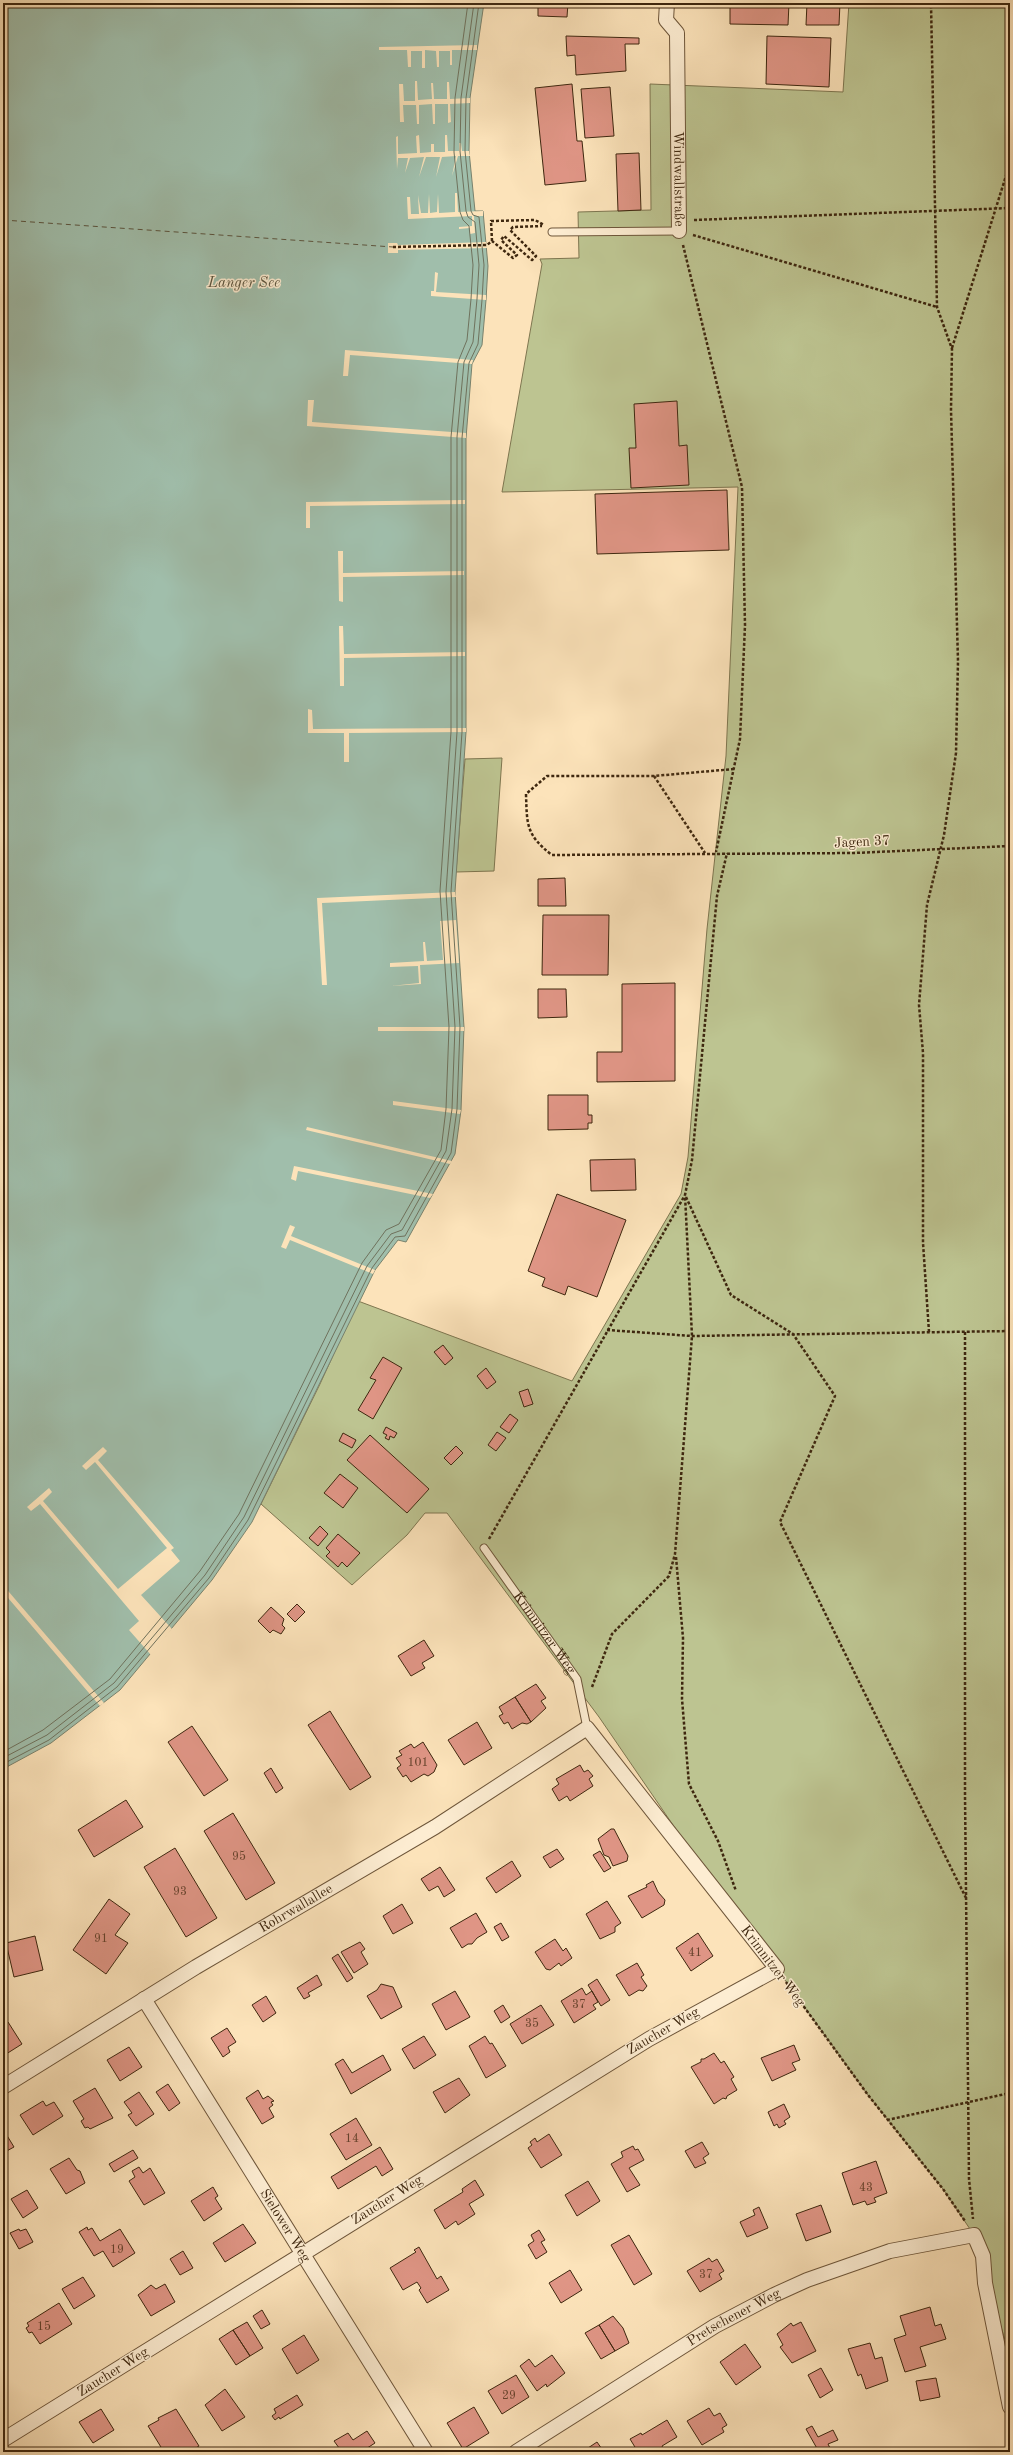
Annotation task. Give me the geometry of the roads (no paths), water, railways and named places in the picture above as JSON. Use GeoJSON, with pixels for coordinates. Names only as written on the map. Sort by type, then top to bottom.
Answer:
{"type":"FeatureCollection","features":[{"type":"Feature","properties":{"kind":"street","name":"Windwallstraße"},"geometry":{"type":"LineString","coordinates":[[666,3],[666,20],[677,33],[679,226]]}},
{"type":"Feature","properties":{"kind":"street","name":"Krimnitzer Weg"},"geometry":{"type":"LineString","coordinates":[[587,1728],[777,1969]]}},
{"type":"Feature","properties":{"kind":"street","name":"Rohrwallallee"},"geometry":{"type":"LineString","coordinates":[[3,2087],[144,1998],[435,1827],[587,1728]]}},
{"type":"Feature","properties":{"kind":"street","name":"Zaucher Weg"},"geometry":{"type":"LineString","coordinates":[[3,2440],[304,2255],[328,2237],[649,2038],[777,1969]]}},
{"type":"Feature","properties":{"kind":"street","name":"Sielower Weg"},"geometry":{"type":"LineString","coordinates":[[144,1998],[426,2452]]}},
{"type":"Feature","properties":{"kind":"street","name":"Pretschener Weg"},"geometry":{"type":"LineString","coordinates":[[516,2452],[716,2326],[774,2295],[807,2280],[890,2251],[961,2236],[974,2235],[983,2256],[985,2283],[1010,2407]]}},
{"type":"Feature","properties":{"kind":"lane","name":"Windwallstraße"},"geometry":{"type":"LineString","coordinates":[[552,232],[679,226]]}},
{"type":"Feature","properties":{"kind":"lane","name":"Krimnitzer Weg"},"geometry":{"type":"LineString","coordinates":[[484,1548],[576,1680],[587,1728]]}},
{"type":"Feature","properties":{"kind":"water","name":"Langer See"},"geometry":{"type":"Polygon","coordinates":[[[3,3],[484,3],[470,98],[469,151],[475,211],[483,211],[488,266],[482,345],[472,364],[466,438],[466,732],[455,892],[464,1027],[461,1110],[455,1154],[406,1242],[398,1240],[375,1270],[252,1522],[212,1580],[120,1690],[51,1743],[3,1769],[3,3]]]}}]}
